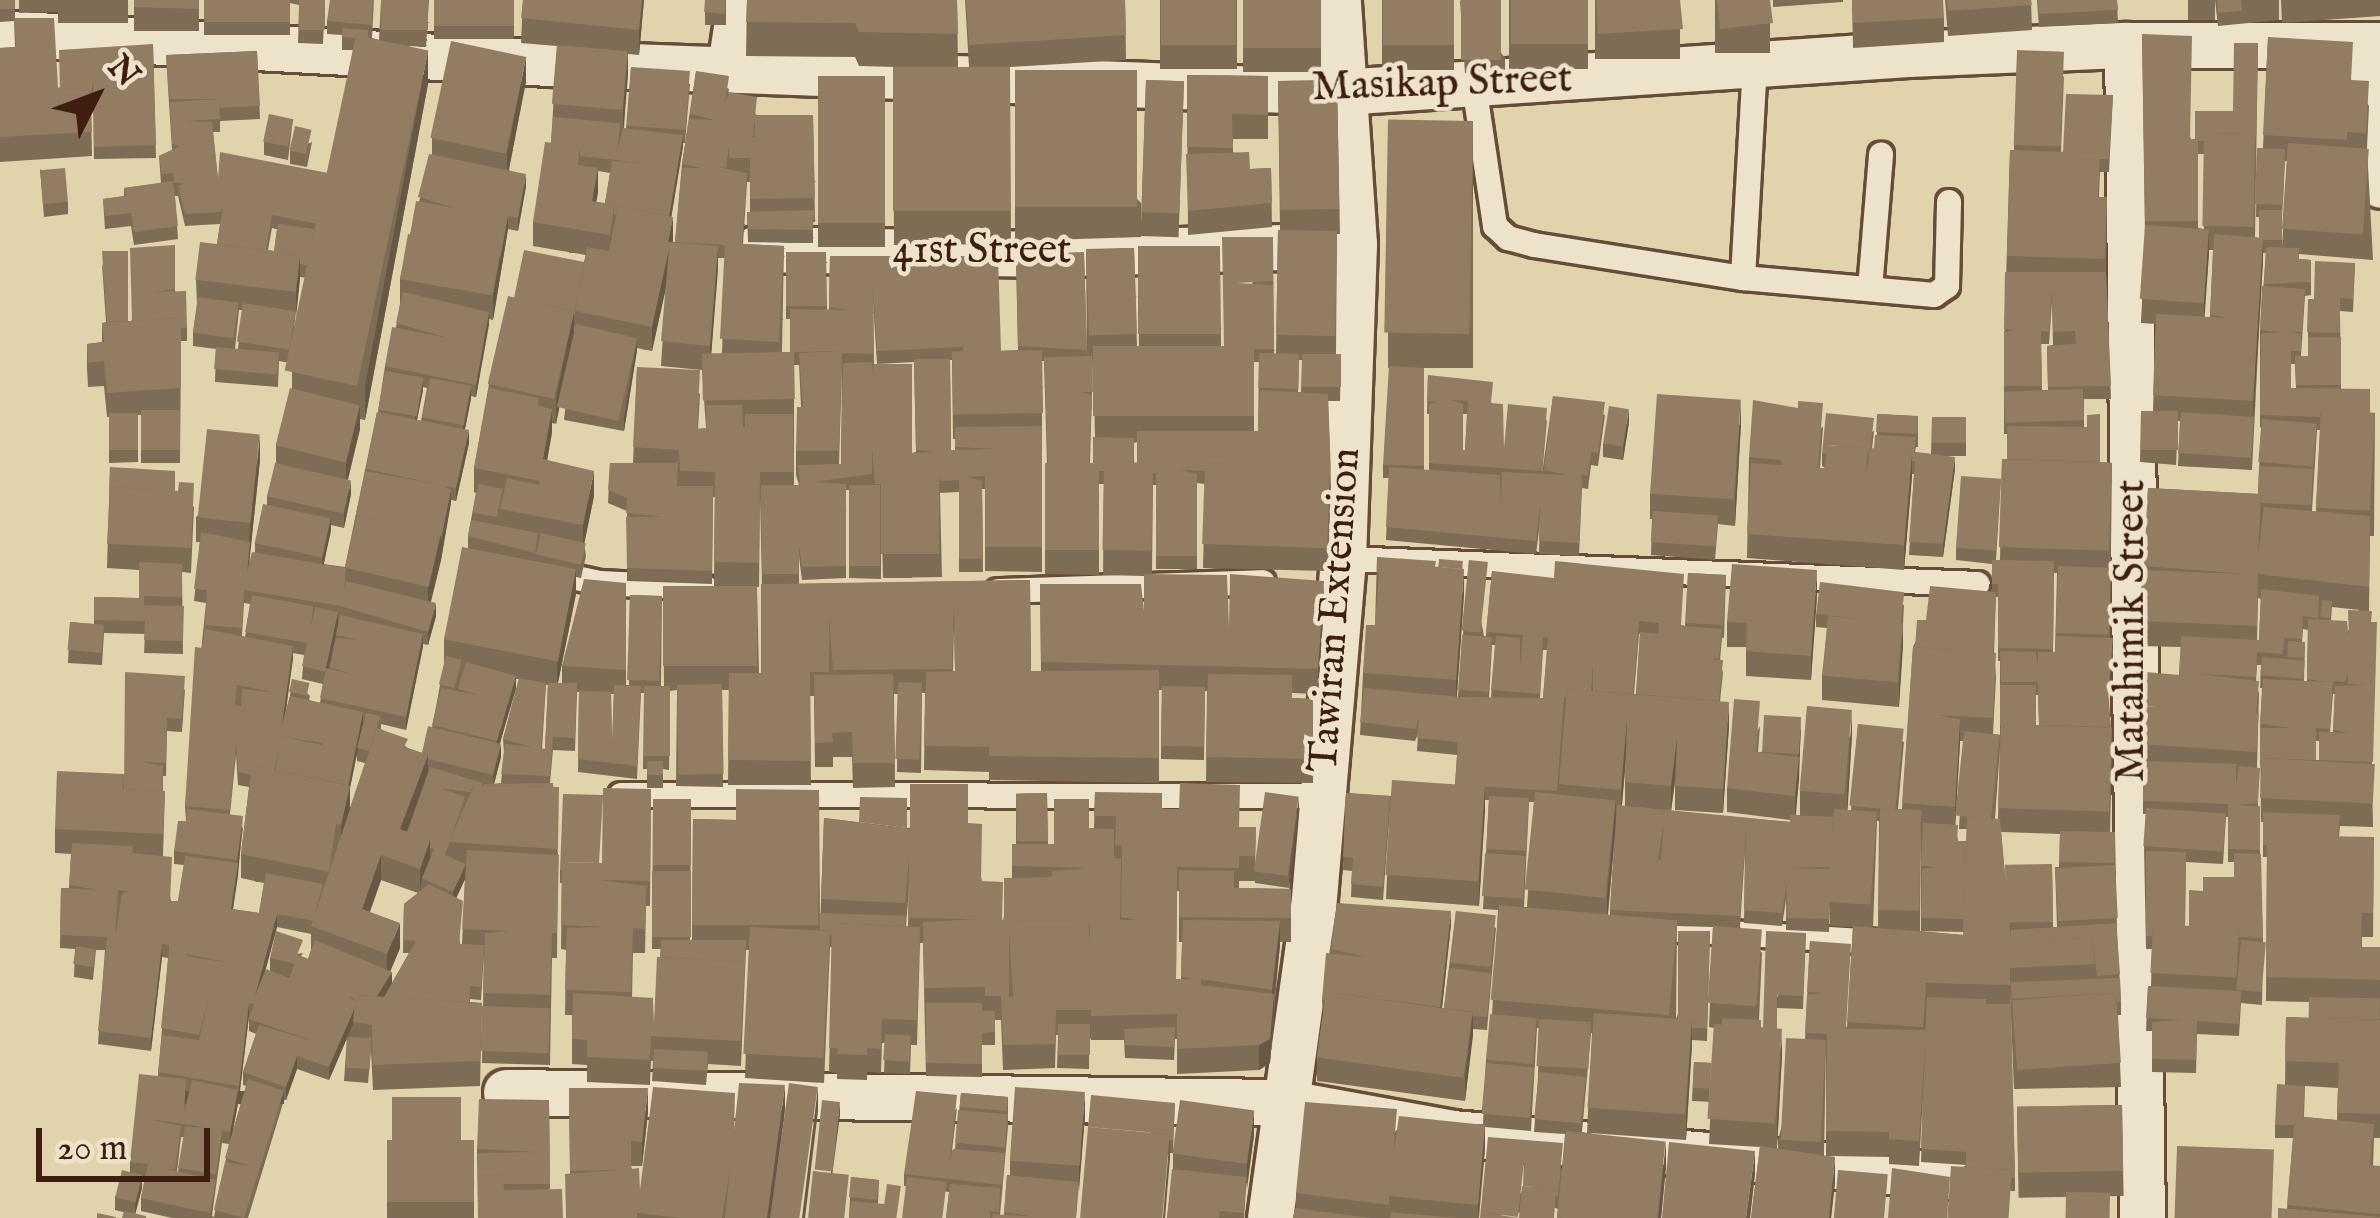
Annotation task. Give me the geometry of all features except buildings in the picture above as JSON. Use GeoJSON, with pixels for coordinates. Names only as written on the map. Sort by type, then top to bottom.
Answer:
{"type":"FeatureCollection","features":[{"type":"Feature","properties":{"kind":"street"},"geometry":{"type":"LineString","coordinates":[[730,67],[740,0]]}},
{"type":"Feature","properties":{"kind":"street","name":"Tawiran Extension"},"geometry":{"type":"LineString","coordinates":[[1270,1218],[1282,1102],[1325,910],[1322,581],[1354,244],[1338,0]]}},
{"type":"Feature","properties":{"kind":"street","name":"Masikap Street"},"geometry":{"type":"LineString","coordinates":[[0,33],[549,63],[1341,92],[2127,45],[2375,46]]}},
{"type":"Feature","properties":{"kind":"street","name":"Matahimik Street"},"geometry":{"type":"LineString","coordinates":[[2127,45],[2142,1218]]}},
{"type":"Feature","properties":{"kind":"street"},"geometry":{"type":"LineString","coordinates":[[2375,46],[2380,185]]}},
{"type":"Feature","properties":{"kind":"street","name":"41st Street"},"geometry":{"type":"LineString","coordinates":[[755,249],[1045,254],[1354,244]]}},
{"type":"Feature","properties":{"kind":"street"},"geometry":{"type":"LineString","coordinates":[[506,1092],[1282,1102],[1452,1133],[1962,1177]]}},
{"type":"Feature","properties":{"kind":"lane"},"geometry":{"type":"LineString","coordinates":[[1743,278],[1755,65]]}},
{"type":"Feature","properties":{"kind":"lane"},"geometry":{"type":"LineString","coordinates":[[1474,86],[1495,226],[1508,238],[1743,278],[1934,295],[1947,286],[1949,202]]}},
{"type":"Feature","properties":{"kind":"lane"},"geometry":{"type":"LineString","coordinates":[[1870,289],[1881,154]]}},
{"type":"Feature","properties":{"kind":"lane"},"geometry":{"type":"LineString","coordinates":[[518,565],[578,580],[742,589]]}},
{"type":"Feature","properties":{"kind":"lane"},"geometry":{"type":"LineString","coordinates":[[966,593],[1247,580],[1978,584]]}},
{"type":"Feature","properties":{"kind":"lane"},"geometry":{"type":"LineString","coordinates":[[589,795],[1322,796]]}},
{"type":"Feature","properties":{"kind":"lane"},"geometry":{"type":"LineString","coordinates":[[1620,927],[1903,943]]}}]}
